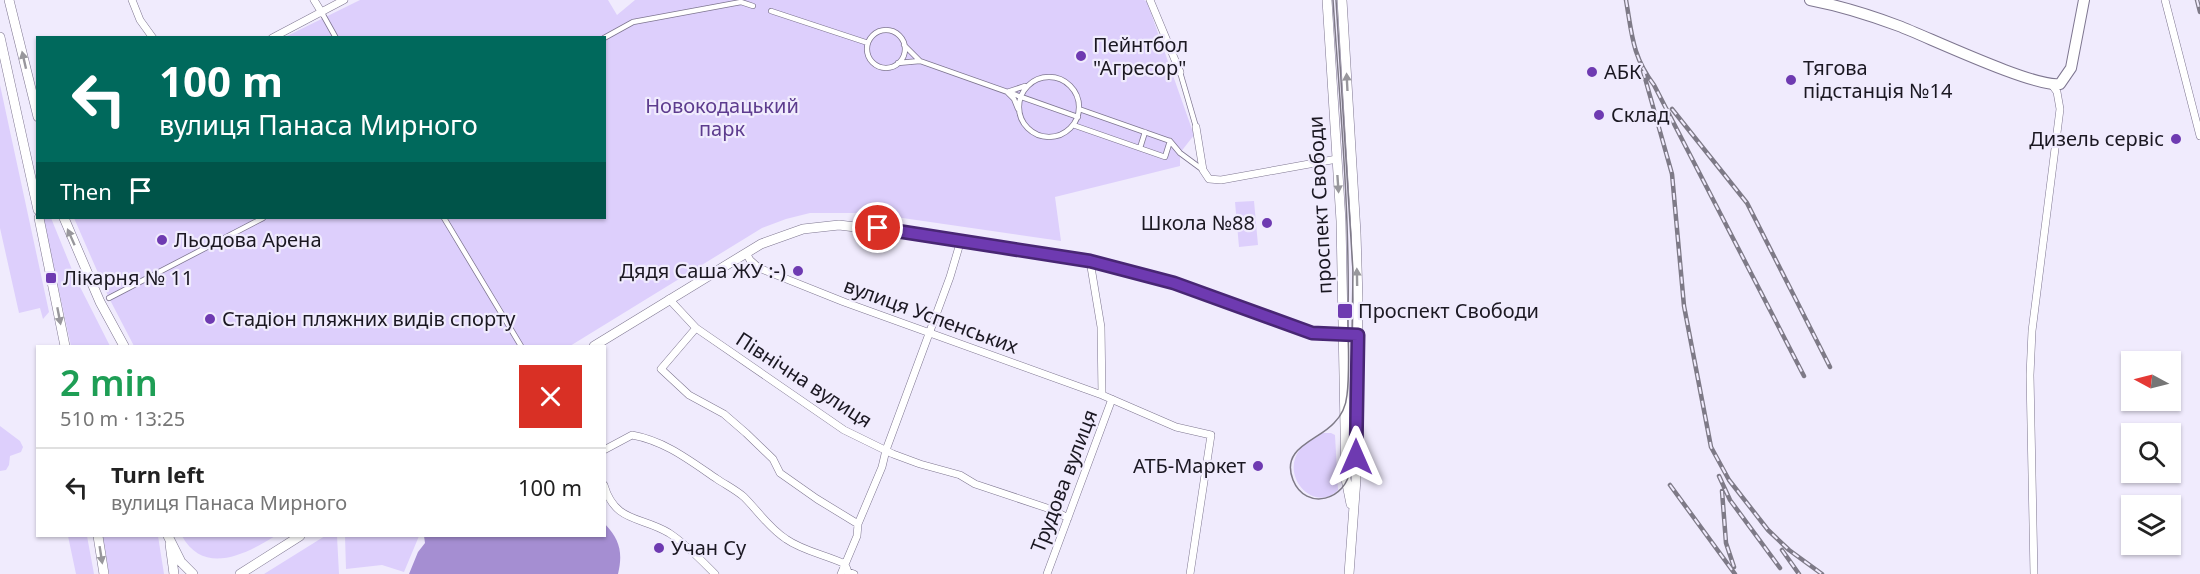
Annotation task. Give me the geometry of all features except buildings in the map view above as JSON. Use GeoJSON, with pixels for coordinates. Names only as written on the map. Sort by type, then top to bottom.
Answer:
{"type":"FeatureCollection","features":[{"type":"Feature","properties":{"kind":"highway"},"geometry":{"type":"LineString","coordinates":[[1810,0],[1861,12],[2021,76],[2052,85],[2060,84],[2071,68],[2084,0]]}},
{"type":"Feature","properties":{"kind":"main road"},"geometry":{"type":"LineString","coordinates":[[9,0],[36,109]]}},
{"type":"Feature","properties":{"kind":"main road","name":"проспект Свободи"},"geometry":{"type":"LineString","coordinates":[[1327,0],[1341,221],[1346,478],[1354,516]]}},
{"type":"Feature","properties":{"kind":"main road","name":"проспект Свободи"},"geometry":{"type":"LineString","coordinates":[[1342,0],[1356,233],[1358,335],[1354,516],[1349,574]]}},
{"type":"Feature","properties":{"kind":"main road"},"geometry":{"type":"LineString","coordinates":[[0,37],[36,201]]}},
{"type":"Feature","properties":{"kind":"main road"},"geometry":{"type":"LineString","coordinates":[[39,219],[65,345]]}},
{"type":"Feature","properties":{"kind":"main road"},"geometry":{"type":"LineString","coordinates":[[64,219],[100,302],[123,345]]}},
{"type":"Feature","properties":{"kind":"main road"},"geometry":{"type":"LineString","coordinates":[[596,345],[746,253],[782,235],[825,225],[878,228],[1090,261],[1174,283],[1312,333],[1358,335]]}},
{"type":"Feature","properties":{"kind":"main road"},"geometry":{"type":"LineString","coordinates":[[98,537],[104,574]]}},
{"type":"Feature","properties":{"kind":"main road"},"geometry":{"type":"LineString","coordinates":[[168,537],[174,574]]}},
{"type":"Feature","properties":{"kind":"main road"},"geometry":{"type":"LineString","coordinates":[[168,537],[181,562],[193,574]]}},
{"type":"Feature","properties":{"kind":"main road"},"geometry":{"type":"LineString","coordinates":[[244,573],[298,537]]}},
{"type":"Feature","properties":{"kind":"street"},"geometry":{"type":"LineString","coordinates":[[132,0],[140,20],[152,36]]}},
{"type":"Feature","properties":{"kind":"street"},"geometry":{"type":"LineString","coordinates":[[314,0],[335,36]]}},
{"type":"Feature","properties":{"kind":"street"},"geometry":{"type":"LineString","coordinates":[[276,36],[344,0]]}},
{"type":"Feature","properties":{"kind":"street"},"geometry":{"type":"LineString","coordinates":[[1150,0],[1180,72],[1196,128],[1203,170]]}},
{"type":"Feature","properties":{"kind":"street"},"geometry":{"type":"LineString","coordinates":[[2165,0],[2200,135]]}},
{"type":"Feature","properties":{"kind":"street"},"geometry":{"type":"LineString","coordinates":[[606,37],[633,22],[741,2],[753,6]]}},
{"type":"Feature","properties":{"kind":"street"},"geometry":{"type":"LineString","coordinates":[[771,11],[868,43]]}},
{"type":"Feature","properties":{"kind":"street"},"geometry":{"type":"LineString","coordinates":[[920,61],[896,33],[887,30],[878,32],[868,43],[869,57],[875,65],[885,68],[898,63],[920,61],[1078,117]]}},
{"type":"Feature","properties":{"kind":"street"},"geometry":{"type":"LineString","coordinates":[[898,63],[904,55],[904,45]]}},
{"type":"Feature","properties":{"kind":"street"},"geometry":{"type":"LineString","coordinates":[[1044,77],[1059,78],[1077,94],[1078,117],[1074,125],[1062,134],[1049,137],[1039,135],[1026,126],[1014,99],[1007,92],[1017,90],[1044,77]]}},
{"type":"Feature","properties":{"kind":"street"},"geometry":{"type":"LineString","coordinates":[[1019,112],[1021,97],[1030,84]]}},
{"type":"Feature","properties":{"kind":"street"},"geometry":{"type":"LineString","coordinates":[[2034,574],[2032,332],[2060,109],[2057,92],[2052,85]]}},
{"type":"Feature","properties":{"kind":"street"},"geometry":{"type":"LineString","coordinates":[[1079,109],[1170,141],[1180,153],[1203,170],[1209,179],[1221,180],[1337,159]]}},
{"type":"Feature","properties":{"kind":"street"},"geometry":{"type":"LineString","coordinates":[[1074,125],[1165,157],[1180,153]]}},
{"type":"Feature","properties":{"kind":"street"},"geometry":{"type":"LineString","coordinates":[[1140,148],[1145,132]]}},
{"type":"Feature","properties":{"kind":"street"},"geometry":{"type":"LineString","coordinates":[[1165,157],[1170,141]]}},
{"type":"Feature","properties":{"kind":"street"},"geometry":{"type":"LineString","coordinates":[[109,298],[261,219]]}},
{"type":"Feature","properties":{"kind":"street"},"geometry":{"type":"LineString","coordinates":[[445,219],[520,345]]}},
{"type":"Feature","properties":{"kind":"street"},"geometry":{"type":"LineString","coordinates":[[841,574],[857,536],[858,524],[882,467],[886,450],[950,277],[961,240]]}},
{"type":"Feature","properties":{"kind":"street","name":"вулиця Успенських"},"geometry":{"type":"LineString","coordinates":[[746,253],[759,268],[929,333],[1102,395],[1176,428],[1211,435],[1190,574]]}},
{"type":"Feature","properties":{"kind":"street","name":"Трудова вулиця"},"geometry":{"type":"LineString","coordinates":[[1090,261],[1101,327],[1102,395]]}},
{"type":"Feature","properties":{"kind":"street","name":"Північна вулиця"},"geometry":{"type":"LineString","coordinates":[[669,299],[696,328],[844,430],[920,465],[960,475],[975,484],[1053,510],[1068,518]]}},
{"type":"Feature","properties":{"kind":"street"},"geometry":{"type":"LineString","coordinates":[[696,328],[661,369],[689,395],[724,414],[746,432],[772,459],[780,473],[858,524]]}},
{"type":"Feature","properties":{"kind":"street","name":"Трудова вулиця"},"geometry":{"type":"LineString","coordinates":[[1047,574],[1112,399]]}},
{"type":"Feature","properties":{"kind":"street"},"geometry":{"type":"LineString","coordinates":[[606,449],[632,435],[645,437],[676,450],[741,494],[784,538],[796,546],[845,564],[848,572],[854,574]]}},
{"type":"Feature","properties":{"kind":"street"},"geometry":{"type":"LineString","coordinates":[[606,490],[613,506],[636,520],[669,533],[715,574]]}},
{"type":"Feature","properties":{"kind":"green space","name":"Новокодацький парк"},"geometry":{"type":"Polygon","coordinates":[[[360,0],[608,0],[617,15],[635,0],[1144,0],[1147,2],[1194,135],[1180,153],[1180,166],[1055,197],[1061,241],[868,213],[810,213],[762,228],[572,345],[133,345],[109,298],[74,219],[606,219],[606,36],[287,36],[360,0]]]}},
{"type":"Feature","properties":{"kind":"green space"},"geometry":{"type":"Polygon","coordinates":[[[0,85],[49,312],[43,319],[40,308],[19,313],[0,228],[0,85]]]}},
{"type":"Feature","properties":{"kind":"green space"},"geometry":{"type":"Polygon","coordinates":[[[1254,201],[1258,245],[1239,247],[1235,202],[1254,201]]]}},
{"type":"Feature","properties":{"kind":"green space"},"geometry":{"type":"Polygon","coordinates":[[[43,219],[51,219],[75,277],[109,345],[71,345],[43,219]]]}},
{"type":"Feature","properties":{"kind":"green space"},"geometry":{"type":"Polygon","coordinates":[[[0,426],[20,441],[23,447],[21,452],[10,456],[6,470],[0,471],[0,426]]]}},
{"type":"Feature","properties":{"kind":"green space"},"geometry":{"type":"Polygon","coordinates":[[[1323,433],[1335,435],[1338,490],[1329,496],[1319,498],[1302,489],[1294,471],[1295,460],[1300,449],[1323,433]]]}},
{"type":"Feature","properties":{"kind":"green space"},"geometry":{"type":"Polygon","coordinates":[[[68,537],[87,537],[94,574],[76,574],[68,537]]]}},
{"type":"Feature","properties":{"kind":"green space"},"geometry":{"type":"Polygon","coordinates":[[[103,537],[158,537],[164,574],[109,574],[103,537]]]}},
{"type":"Feature","properties":{"kind":"green space"},"geometry":{"type":"Polygon","coordinates":[[[183,537],[273,537],[250,550],[224,558],[201,555],[191,548],[183,537]]]}},
{"type":"Feature","properties":{"kind":"green space"},"geometry":{"type":"Polygon","coordinates":[[[323,537],[337,537],[339,574],[264,574],[323,537]]]}},
{"type":"Feature","properties":{"kind":"green space"},"geometry":{"type":"Polygon","coordinates":[[[345,537],[419,537],[404,572],[382,565],[346,569],[345,537]]]}},
{"type":"Feature","properties":{"kind":"shaded area"},"geometry":{"type":"Polygon","coordinates":[[[606,525],[617,541],[620,560],[618,574],[409,574],[418,552],[425,543],[424,537],[606,537],[606,525]]]}},
{"type":"Feature","properties":{"kind":"tram line"},"geometry":{"type":"LineString","coordinates":[[1333,0],[1346,198],[1348,376],[1346,403],[1339,417],[1296,452],[1292,460],[1290,469],[1299,490],[1316,499],[1334,495],[1342,488],[1350,469],[1353,271],[1336,0]]}},
{"type":"Feature","properties":{"kind":"railway"},"geometry":{"type":"LineString","coordinates":[[1626,0],[1634,44],[1641,64],[1804,376]]}},
{"type":"Feature","properties":{"kind":"railway"},"geometry":{"type":"LineString","coordinates":[[2197,0],[2200,12]]}},
{"type":"Feature","properties":{"kind":"railway"},"geometry":{"type":"LineString","coordinates":[[1643,71],[1672,174],[1684,306],[1711,447],[1729,480],[1768,530],[1789,550],[1822,574]]}},
{"type":"Feature","properties":{"kind":"railway"},"geometry":{"type":"LineString","coordinates":[[1672,109],[1747,203],[1830,367]]}},
{"type":"Feature","properties":{"kind":"railway"},"geometry":{"type":"LineString","coordinates":[[1719,476],[1730,500],[1780,568]]}},
{"type":"Feature","properties":{"kind":"railway"},"geometry":{"type":"LineString","coordinates":[[1670,485],[1735,574]]}},
{"type":"Feature","properties":{"kind":"railway"},"geometry":{"type":"LineString","coordinates":[[1722,491],[1726,543],[1734,567]]}},
{"type":"Feature","properties":{"kind":"railway"},"geometry":{"type":"LineString","coordinates":[[1782,550],[1799,574]]}},
{"type":"Feature","properties":{"kind":"place","name":"Пейнтбол \"Агресор\""},"geometry":{"type":"Point","coordinates":[1081,56]}},
{"type":"Feature","properties":{"kind":"place","name":"АБК"},"geometry":{"type":"Point","coordinates":[1592,72]}},
{"type":"Feature","properties":{"kind":"place","name":"Тягова пiдстанцiя №14"},"geometry":{"type":"Point","coordinates":[1791,80]}},
{"type":"Feature","properties":{"kind":"place","name":"Склад"},"geometry":{"type":"Point","coordinates":[1599,115]}},
{"type":"Feature","properties":{"kind":"place","name":"Дизель сервіс"},"geometry":{"type":"Point","coordinates":[2176,139]}},
{"type":"Feature","properties":{"kind":"place","name":"Школа №88"},"geometry":{"type":"Point","coordinates":[1267,223]}},
{"type":"Feature","properties":{"kind":"place","name":"Льодова Арена"},"geometry":{"type":"Point","coordinates":[162,240]}},
{"type":"Feature","properties":{"kind":"place","name":"Дядя Саша ЖУ :-)"},"geometry":{"type":"Point","coordinates":[798,271]}},
{"type":"Feature","properties":{"kind":"place","name":"Лікарня № 11"},"geometry":{"type":"Point","coordinates":[51,278]}},
{"type":"Feature","properties":{"kind":"place","name":"Проспект Свободи"},"geometry":{"type":"Point","coordinates":[1345,311]}},
{"type":"Feature","properties":{"kind":"place","name":"Стадіон пляжних видів спорту"},"geometry":{"type":"Point","coordinates":[210,319]}},
{"type":"Feature","properties":{"kind":"place","name":"АТБ-Маркет"},"geometry":{"type":"Point","coordinates":[1258,466]}},
{"type":"Feature","properties":{"kind":"place","name":"Учан Су"},"geometry":{"type":"Point","coordinates":[659,548]}},
{"type":"Feature","properties":{"kind":"route"},"geometry":{"type":"LineString","coordinates":[[878,228],[980,242],[1124,268],[1174,283],[1312,333],[1358,335],[1356,457]]}}]}
